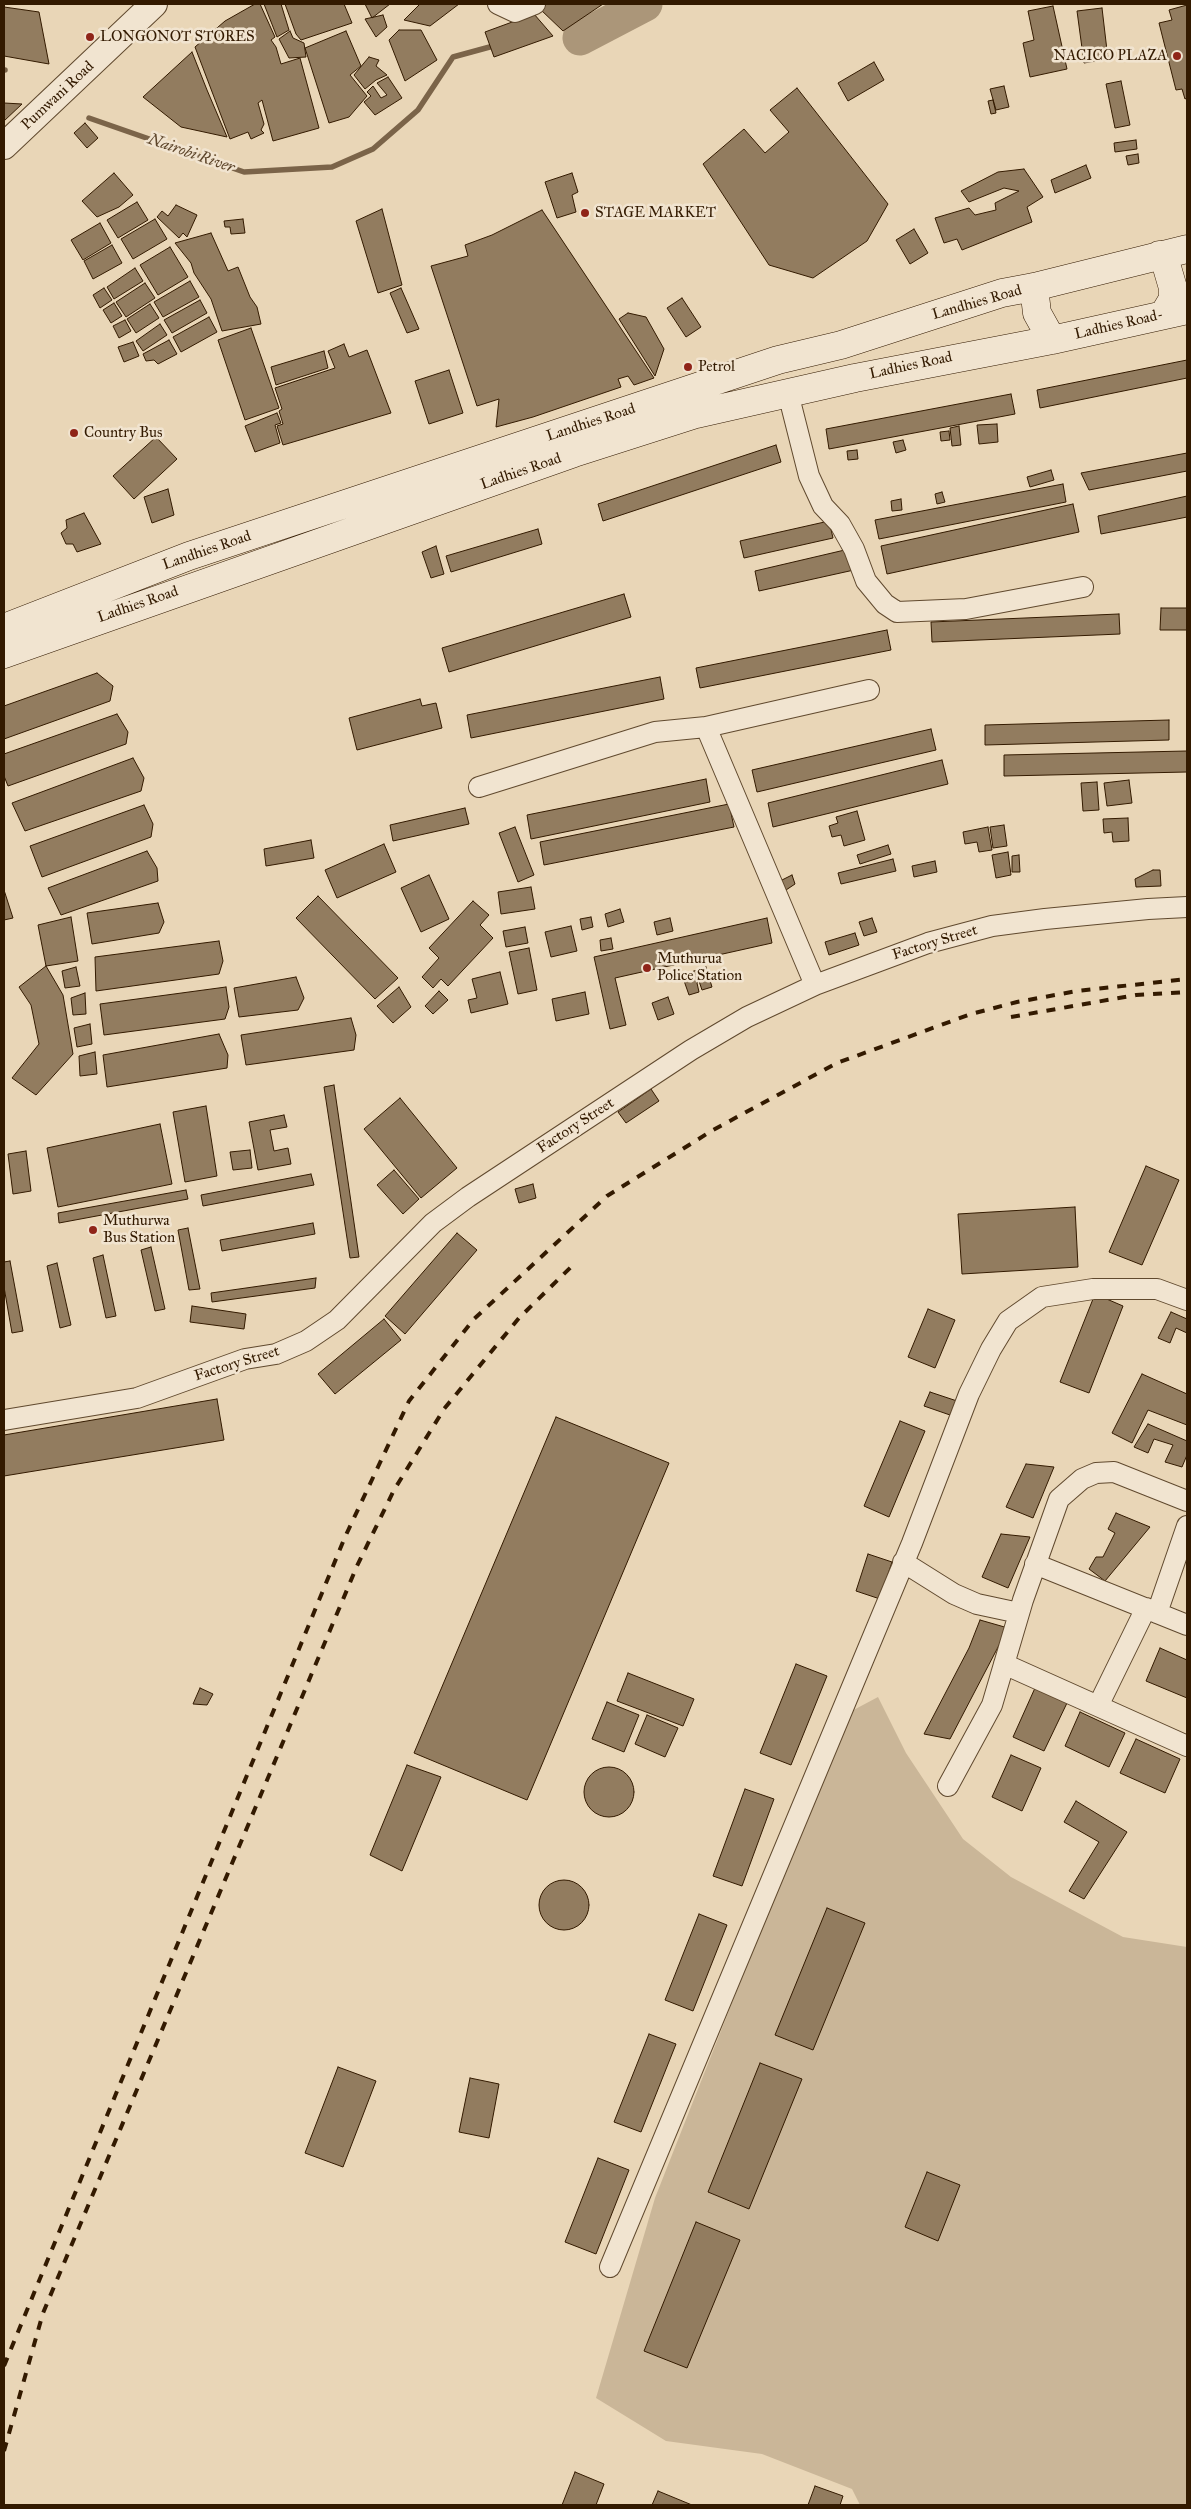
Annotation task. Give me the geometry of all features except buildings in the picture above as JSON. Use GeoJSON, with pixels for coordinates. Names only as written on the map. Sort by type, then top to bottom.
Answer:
{"type":"FeatureCollection","features":[{"type":"Feature","properties":{"kind":"main road","name":"Landhies Road"},"geometry":{"type":"LineString","coordinates":[[4,628],[189,556],[778,360],[841,345],[1002,293],[1034,288],[1187,248]]}},
{"type":"Feature","properties":{"kind":"main road"},"geometry":{"type":"LineString","coordinates":[[1159,255],[1166,264],[1173,288],[1175,312]]}},
{"type":"Feature","properties":{"kind":"main road"},"geometry":{"type":"LineString","coordinates":[[1034,288],[1037,313],[1052,340]]}},
{"type":"Feature","properties":{"kind":"main road","name":"Ladhies Road-"},"geometry":{"type":"LineString","coordinates":[[1052,340],[1175,312]]}},
{"type":"Feature","properties":{"kind":"main road","name":"Ladhies Road"},"geometry":{"type":"LineString","coordinates":[[4,654],[574,453],[696,414],[961,356],[1052,340]]}},
{"type":"Feature","properties":{"kind":"street","name":"Pumwani Road"},"geometry":{"type":"LineString","coordinates":[[4,146],[151,4]]}},
{"type":"Feature","properties":{"kind":"street"},"geometry":{"type":"LineString","coordinates":[[498,4],[515,12],[535,4]]}},
{"type":"Feature","properties":{"kind":"street"},"geometry":{"type":"LineString","coordinates":[[788,393],[809,476],[824,506],[840,524],[854,549],[866,581],[885,604],[897,612],[966,609],[1083,587]]}},
{"type":"Feature","properties":{"kind":"street"},"geometry":{"type":"LineString","coordinates":[[479,787],[654,732],[706,727],[869,690]]}},
{"type":"Feature","properties":{"kind":"street"},"geometry":{"type":"LineString","coordinates":[[706,727],[815,985]]}},
{"type":"Feature","properties":{"kind":"street","name":"Factory Street"},"geometry":{"type":"LineString","coordinates":[[4,1420],[137,1398],[245,1358],[276,1354],[306,1341],[337,1320],[433,1224],[468,1197],[691,1050],[747,1017],[815,985],[928,943],[992,926],[1148,908],[1187,907]]}},
{"type":"Feature","properties":{"kind":"street"},"geometry":{"type":"LineString","coordinates":[[610,2267],[903,1562],[969,1394],[991,1349],[1008,1321],[1042,1297],[1093,1289],[1157,1288],[1187,1300]]}},
{"type":"Feature","properties":{"kind":"street"},"geometry":{"type":"LineString","coordinates":[[948,1786],[992,1705],[1019,1612],[1059,1500],[1082,1479],[1096,1473],[1114,1472],[1187,1501]]}},
{"type":"Feature","properties":{"kind":"street"},"geometry":{"type":"LineString","coordinates":[[1098,1706],[1151,1610],[1187,1526]]}},
{"type":"Feature","properties":{"kind":"street"},"geometry":{"type":"LineString","coordinates":[[903,1562],[954,1594],[977,1604],[1019,1612]]}},
{"type":"Feature","properties":{"kind":"street"},"geometry":{"type":"LineString","coordinates":[[1035,1564],[1187,1625]]}},
{"type":"Feature","properties":{"kind":"street"},"geometry":{"type":"LineString","coordinates":[[1004,1664],[1187,1746]]}},
{"type":"Feature","properties":{"kind":"shaded area"},"geometry":{"type":"Polygon","coordinates":[[[878,1697],[906,1753],[963,1839],[1011,1877],[1123,1937],[1187,1947],[1187,2505],[860,2505],[852,2489],[762,2454],[666,2441],[596,2398],[655,2198],[846,1714],[878,1697]]]}},
{"type":"Feature","properties":{"kind":"waterway","name":"Nairobi River"},"geometry":{"type":"LineString","coordinates":[[580,38],[645,4]]}},
{"type":"Feature","properties":{"kind":"waterway","name":"Nairobi River"},"geometry":{"type":"LineString","coordinates":[[89,118],[244,172],[332,167],[373,149],[418,110],[453,57],[497,45]]}},
{"type":"Feature","properties":{"kind":"railway"},"geometry":{"type":"LineString","coordinates":[[4,2366],[345,1537],[409,1401],[474,1319],[607,1196],[713,1130],[837,1063],[971,1014],[1017,1002],[1077,991],[1187,979]]}},
{"type":"Feature","properties":{"kind":"railway"},"geometry":{"type":"LineString","coordinates":[[1011,1017],[1136,995],[1187,992]]}},
{"type":"Feature","properties":{"kind":"railway"},"geometry":{"type":"LineString","coordinates":[[4,2451],[43,2313],[357,1566],[394,1490],[444,1409],[519,1318],[571,1267]]}},
{"type":"Feature","properties":{"kind":"place","name":"LONGONOT STORES"},"geometry":{"type":"Point","coordinates":[90,37]}},
{"type":"Feature","properties":{"kind":"place","name":"NACICO PLAZA"},"geometry":{"type":"Point","coordinates":[1177,56]}},
{"type":"Feature","properties":{"kind":"place","name":"STAGE MARKET"},"geometry":{"type":"Point","coordinates":[585,213]}},
{"type":"Feature","properties":{"kind":"place","name":"Petrol"},"geometry":{"type":"Point","coordinates":[688,367]}},
{"type":"Feature","properties":{"kind":"place","name":"Country Bus"},"geometry":{"type":"Point","coordinates":[74,433]}},
{"type":"Feature","properties":{"kind":"place","name":"Muthurua Police Station"},"geometry":{"type":"Point","coordinates":[647,968]}},
{"type":"Feature","properties":{"kind":"place","name":"Muthurwa Bus Station"},"geometry":{"type":"Point","coordinates":[93,1230]}}]}
